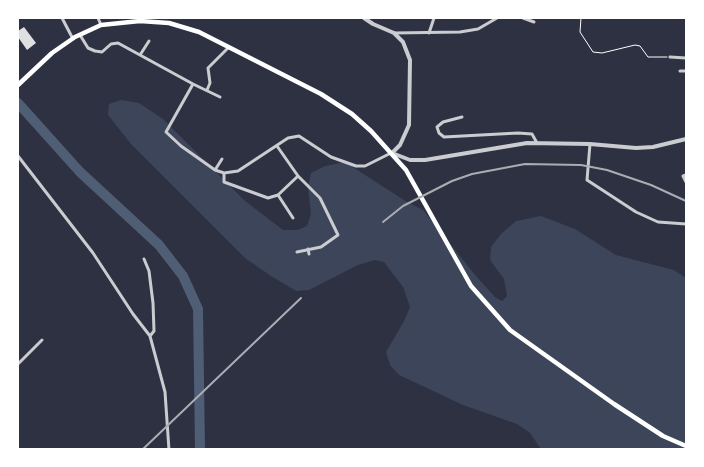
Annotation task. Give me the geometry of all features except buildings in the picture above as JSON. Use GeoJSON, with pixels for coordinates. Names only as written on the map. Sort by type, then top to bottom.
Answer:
{"type":"FeatureCollection","features":[{"type":"Feature","properties":{"kind":"main road"},"geometry":{"type":"LineString","coordinates":[[18,85],[52,53],[73,38],[101,25],[140,19],[169,22],[199,32],[321,94],[352,114],[392,153],[406,170],[471,286],[510,330],[614,404],[663,436],[686,446]]}},
{"type":"Feature","properties":{"kind":"street"},"geometry":{"type":"LineString","coordinates":[[62,18],[73,38]]}},
{"type":"Feature","properties":{"kind":"street"},"geometry":{"type":"LineString","coordinates":[[98,18],[101,25]]}},
{"type":"Feature","properties":{"kind":"street"},"geometry":{"type":"LineString","coordinates":[[193,84],[166,132],[181,146],[215,170],[224,173],[238,171],[288,138],[298,136],[331,157],[356,166],[365,166],[392,153],[400,145],[409,125],[410,68],[407,50],[394,33],[364,18]]}},
{"type":"Feature","properties":{"kind":"street"},"geometry":{"type":"LineString","coordinates":[[429,33],[434,18]]}},
{"type":"Feature","properties":{"kind":"street"},"geometry":{"type":"LineString","coordinates":[[394,33],[429,33],[478,29],[497,18]]}},
{"type":"Feature","properties":{"kind":"street"},"geometry":{"type":"LineString","coordinates":[[523,18],[534,22]]}},
{"type":"Feature","properties":{"kind":"street"},"geometry":{"type":"LineString","coordinates":[[80,35],[88,48],[95,52],[102,52],[111,44],[118,43],[204,91],[207,90],[220,97]]}},
{"type":"Feature","properties":{"kind":"street"},"geometry":{"type":"LineString","coordinates":[[140,55],[149,41]]}},
{"type":"Feature","properties":{"kind":"street"},"geometry":{"type":"LineString","coordinates":[[207,90],[210,83],[208,68],[230,48]]}},
{"type":"Feature","properties":{"kind":"street"},"geometry":{"type":"LineString","coordinates":[[670,57],[686,58]]}},
{"type":"Feature","properties":{"kind":"street"},"geometry":{"type":"LineString","coordinates":[[680,71],[686,72]]}},
{"type":"Feature","properties":{"kind":"street"},"geometry":{"type":"LineString","coordinates":[[462,117],[443,122],[437,127],[439,133],[444,137],[532,134],[538,143]]}},
{"type":"Feature","properties":{"kind":"street"},"geometry":{"type":"LineString","coordinates":[[392,153],[410,160],[425,160],[538,143],[590,144],[636,148],[653,147],[686,139]]}},
{"type":"Feature","properties":{"kind":"street"},"geometry":{"type":"LineString","coordinates":[[590,144],[587,180],[636,212],[658,222],[686,224]]}},
{"type":"Feature","properties":{"kind":"street"},"geometry":{"type":"LineString","coordinates":[[277,146],[298,176],[320,198],[338,235],[321,247],[298,252]]}},
{"type":"Feature","properties":{"kind":"street"},"geometry":{"type":"LineString","coordinates":[[18,156],[93,253],[133,314],[150,336],[165,392],[169,450]]}},
{"type":"Feature","properties":{"kind":"street"},"geometry":{"type":"LineString","coordinates":[[215,170],[222,160]]}},
{"type":"Feature","properties":{"kind":"street"},"geometry":{"type":"LineString","coordinates":[[224,173],[224,182],[268,198],[278,195],[298,176]]}},
{"type":"Feature","properties":{"kind":"street"},"geometry":{"type":"LineString","coordinates":[[686,175],[683,176],[686,182]]}},
{"type":"Feature","properties":{"kind":"street"},"geometry":{"type":"LineString","coordinates":[[278,195],[293,218]]}},
{"type":"Feature","properties":{"kind":"street"},"geometry":{"type":"LineString","coordinates":[[308,250],[309,254]]}},
{"type":"Feature","properties":{"kind":"street"},"geometry":{"type":"LineString","coordinates":[[144,259],[149,271],[153,303],[154,331],[150,336]]}},
{"type":"Feature","properties":{"kind":"street"},"geometry":{"type":"LineString","coordinates":[[18,364],[42,340]]}},
{"type":"Feature","properties":{"kind":"path"},"geometry":{"type":"LineString","coordinates":[[582,18],[580,32],[593,52],[602,53],[635,45],[640,46],[648,57],[670,57]]}},
{"type":"Feature","properties":{"kind":"shaded area"},"geometry":{"type":"Polygon","coordinates":[[[121,100],[139,103],[163,119],[244,200],[283,230],[297,230],[307,226],[311,214],[308,188],[311,173],[325,166],[345,162],[407,202],[423,210],[476,276],[495,297],[502,301],[507,296],[504,279],[490,260],[491,247],[501,234],[516,221],[541,216],[575,229],[616,255],[674,270],[686,278],[686,449],[541,449],[530,433],[517,424],[463,405],[399,375],[390,365],[386,352],[410,307],[403,287],[384,262],[375,260],[358,265],[309,290],[296,291],[271,276],[245,258],[131,144],[108,115],[109,104],[121,100]]]}},
{"type":"Feature","properties":{"kind":"waterway"},"geometry":{"type":"LineString","coordinates":[[18,103],[80,172],[159,245],[183,276],[198,309],[200,450]]}},
{"type":"Feature","properties":{"kind":"railway"},"geometry":{"type":"LineString","coordinates":[[383,222],[403,206],[452,181],[472,174],[525,164],[581,165],[607,170],[651,185],[686,201]]}},
{"type":"Feature","properties":{"kind":"railway"},"geometry":{"type":"LineString","coordinates":[[142,450],[301,298]]}}]}
